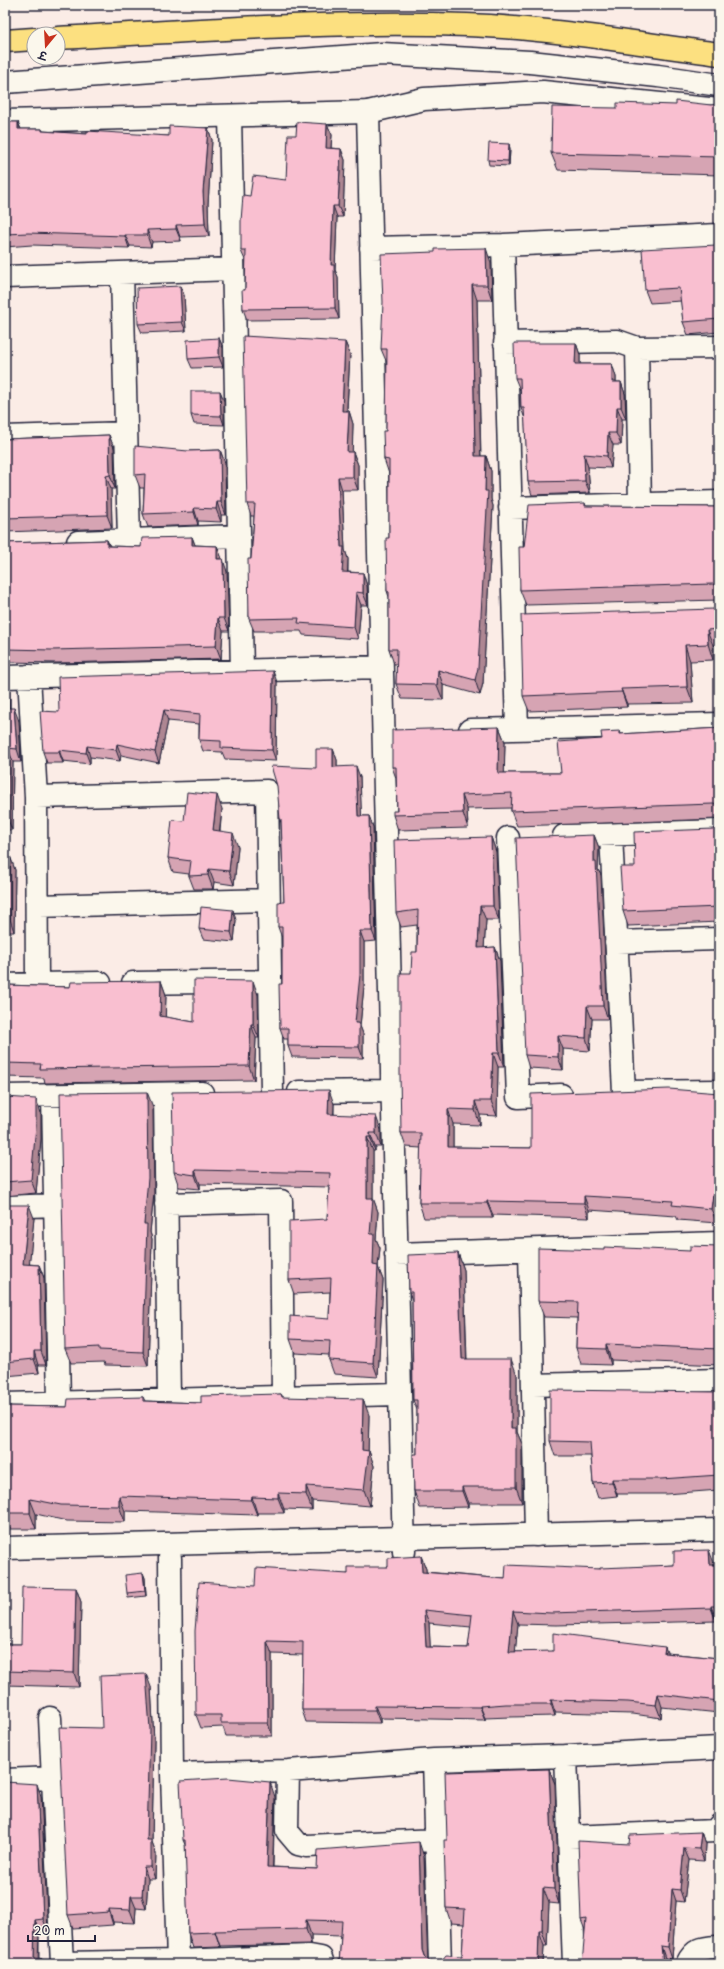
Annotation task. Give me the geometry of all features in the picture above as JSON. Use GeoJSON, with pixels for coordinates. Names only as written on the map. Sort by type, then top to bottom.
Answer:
{"type":"FeatureCollection","features":[{"type":"Feature","properties":{"kind":"highway"},"geometry":{"type":"LineString","coordinates":[[66,38],[311,24],[390,23],[470,25],[553,32],[719,54]]}},
{"type":"Feature","properties":{"kind":"highway"},"geometry":{"type":"LineString","coordinates":[[5,41],[26,40]]}},
{"type":"Feature","properties":{"kind":"street"},"geometry":{"type":"LineString","coordinates":[[5,82],[382,54],[530,62],[658,76],[719,85]]}},
{"type":"Feature","properties":{"kind":"street"},"geometry":{"type":"LineString","coordinates":[[5,121],[368,112],[424,99],[543,92],[719,110]]}},
{"type":"Feature","properties":{"kind":"street"},"geometry":{"type":"LineString","coordinates":[[368,112],[403,1545]]}},
{"type":"Feature","properties":{"kind":"street"},"geometry":{"type":"LineString","coordinates":[[230,116],[242,671]]}},
{"type":"Feature","properties":{"kind":"street"},"geometry":{"type":"LineString","coordinates":[[371,248],[503,245],[719,235]]}},
{"type":"Feature","properties":{"kind":"street"},"geometry":{"type":"LineString","coordinates":[[503,245],[517,729]]}},
{"type":"Feature","properties":{"kind":"street"},"geometry":{"type":"LineString","coordinates":[[5,277],[233,269]]}},
{"type":"Feature","properties":{"kind":"street"},"geometry":{"type":"LineString","coordinates":[[122,273],[129,540]]}},
{"type":"Feature","properties":{"kind":"street"},"geometry":{"type":"LineString","coordinates":[[505,343],[617,341],[637,348],[719,347]]}},
{"type":"Feature","properties":{"kind":"street"},"geometry":{"type":"LineString","coordinates":[[637,348],[640,505]]}},
{"type":"Feature","properties":{"kind":"street"},"geometry":{"type":"LineString","coordinates":[[5,437],[126,433]]}},
{"type":"Feature","properties":{"kind":"street"},"geometry":{"type":"LineString","coordinates":[[510,508],[719,502]]}},
{"type":"Feature","properties":{"kind":"street"},"geometry":{"type":"LineString","coordinates":[[59,542],[238,536]]}},
{"type":"Feature","properties":{"kind":"street"},"geometry":{"type":"LineString","coordinates":[[513,618],[537,617]]}},
{"type":"Feature","properties":{"kind":"street"},"geometry":{"type":"LineString","coordinates":[[5,677],[381,667]]}},
{"type":"Feature","properties":{"kind":"street"},"geometry":{"type":"LineString","coordinates":[[29,676],[36,797],[37,984]]}},
{"type":"Feature","properties":{"kind":"street"},"geometry":{"type":"LineString","coordinates":[[454,731],[719,724]]}},
{"type":"Feature","properties":{"kind":"street"},"geometry":{"type":"LineString","coordinates":[[383,733],[406,732]]}},
{"type":"Feature","properties":{"kind":"street"},"geometry":{"type":"LineString","coordinates":[[36,797],[267,791],[272,1093]]}},
{"type":"Feature","properties":{"kind":"street"},"geometry":{"type":"LineString","coordinates":[[485,839],[719,831]]}},
{"type":"Feature","properties":{"kind":"street"},"geometry":{"type":"LineString","coordinates":[[611,835],[624,1092]]}},
{"type":"Feature","properties":{"kind":"street"},"geometry":{"type":"LineString","coordinates":[[524,838],[518,1097],[578,1094]]}},
{"type":"Feature","properties":{"kind":"street"},"geometry":{"type":"LineString","coordinates":[[386,843],[409,842]]}},
{"type":"Feature","properties":{"kind":"street"},"geometry":{"type":"LineString","coordinates":[[37,906],[268,900]]}},
{"type":"Feature","properties":{"kind":"street"},"geometry":{"type":"LineString","coordinates":[[616,942],[719,939]]}},
{"type":"Feature","properties":{"kind":"street"},"geometry":{"type":"LineString","coordinates":[[5,985],[270,981]]}},
{"type":"Feature","properties":{"kind":"street"},"geometry":{"type":"LineString","coordinates":[[249,1093],[392,1091]]}},
{"type":"Feature","properties":{"kind":"street"},"geometry":{"type":"LineString","coordinates":[[601,1093],[719,1091]]}},
{"type":"Feature","properties":{"kind":"street"},"geometry":{"type":"LineString","coordinates":[[5,1096],[226,1093]]}},
{"type":"Feature","properties":{"kind":"street"},"geometry":{"type":"LineString","coordinates":[[164,1094],[169,1400]]}},
{"type":"Feature","properties":{"kind":"street"},"geometry":{"type":"LineString","coordinates":[[53,1096],[59,1403]]}},
{"type":"Feature","properties":{"kind":"street"},"geometry":{"type":"LineString","coordinates":[[166,1204],[281,1201],[283,1397]]}},
{"type":"Feature","properties":{"kind":"street"},"geometry":{"type":"LineString","coordinates":[[5,1207],[55,1205]]}},
{"type":"Feature","properties":{"kind":"street"},"geometry":{"type":"LineString","coordinates":[[396,1254],[719,1243]]}},
{"type":"Feature","properties":{"kind":"street"},"geometry":{"type":"LineString","coordinates":[[530,1250],[536,1535]]}},
{"type":"Feature","properties":{"kind":"street"},"geometry":{"type":"LineString","coordinates":[[533,1385],[719,1380]]}},
{"type":"Feature","properties":{"kind":"street"},"geometry":{"type":"LineString","coordinates":[[5,1404],[399,1394]]}},
{"type":"Feature","properties":{"kind":"street"},"geometry":{"type":"LineString","coordinates":[[5,1563],[170,1558],[403,1545],[536,1535],[719,1530]]}},
{"type":"Feature","properties":{"kind":"street"},"geometry":{"type":"LineString","coordinates":[[5,1548],[403,1545],[719,1545]]}},
{"type":"Feature","properties":{"kind":"street"},"geometry":{"type":"LineString","coordinates":[[170,1558],[172,1774],[178,1962]]}},
{"type":"Feature","properties":{"kind":"street"},"geometry":{"type":"LineString","coordinates":[[50,1718],[62,1964],[178,1962],[310,1956],[321,1958],[323,1964]]}},
{"type":"Feature","properties":{"kind":"street"},"geometry":{"type":"LineString","coordinates":[[172,1774],[288,1771],[434,1760],[566,1756],[719,1748]]}},
{"type":"Feature","properties":{"kind":"street"},"geometry":{"type":"LineString","coordinates":[[566,1756],[574,1964]]}},
{"type":"Feature","properties":{"kind":"street"},"geometry":{"type":"LineString","coordinates":[[434,1760],[435,1840],[440,1964]]}},
{"type":"Feature","properties":{"kind":"street"},"geometry":{"type":"LineString","coordinates":[[288,1771],[287,1831],[298,1844],[307,1846],[435,1840]]}},
{"type":"Feature","properties":{"kind":"street"},"geometry":{"type":"LineString","coordinates":[[5,1780],[52,1778]]}},
{"type":"Feature","properties":{"kind":"street"},"geometry":{"type":"LineString","coordinates":[[569,1836],[716,1831],[719,1826]]}},
{"type":"Feature","properties":{"kind":"street"},"geometry":{"type":"LineString","coordinates":[[687,1964],[691,1955],[704,1948],[719,1947]]}},
{"type":"Feature","properties":{"kind":"building"},"geometry":{"type":"Polygon","coordinates":[[[676,101],[711,105],[719,103],[719,157],[551,153],[552,107],[617,108],[617,103],[676,105],[676,101]]]}},
{"type":"Feature","properties":{"kind":"building"},"geometry":{"type":"Polygon","coordinates":[[[5,122],[18,122],[18,129],[42,129],[42,131],[87,134],[87,131],[169,136],[169,126],[208,128],[203,192],[205,224],[176,225],[176,229],[147,230],[147,235],[5,234],[5,122]]]}},
{"type":"Feature","properties":{"kind":"building"},"geometry":{"type":"Polygon","coordinates":[[[297,122],[327,124],[326,148],[341,149],[338,206],[333,206],[331,265],[334,265],[335,308],[243,309],[242,290],[245,290],[246,251],[241,251],[243,195],[250,196],[253,176],[286,180],[288,135],[296,135],[297,122]]]}},
{"type":"Feature","properties":{"kind":"building"},"geometry":{"type":"Polygon","coordinates":[[[489,143],[509,144],[508,161],[488,160],[489,143]]]}},
{"type":"Feature","properties":{"kind":"building"},"geometry":{"type":"Polygon","coordinates":[[[719,240],[719,319],[683,322],[679,288],[645,290],[642,249],[716,245],[716,241],[719,240]]]}},
{"type":"Feature","properties":{"kind":"building"},"geometry":{"type":"Polygon","coordinates":[[[486,248],[487,285],[472,285],[475,456],[486,456],[485,491],[488,491],[478,668],[475,680],[438,670],[437,685],[396,684],[397,649],[389,649],[389,592],[387,591],[386,538],[389,538],[389,460],[384,459],[383,431],[386,431],[387,349],[381,349],[383,302],[381,254],[435,252],[435,249],[486,248]]]}},
{"type":"Feature","properties":{"kind":"building"},"geometry":{"type":"Polygon","coordinates":[[[180,286],[182,322],[138,324],[137,288],[180,286]]]}},
{"type":"Feature","properties":{"kind":"building"},"geometry":{"type":"Polygon","coordinates":[[[243,336],[345,342],[342,411],[349,411],[347,452],[353,452],[353,477],[338,477],[341,547],[344,547],[342,572],[363,573],[363,593],[356,592],[354,627],[298,623],[299,618],[249,619],[248,559],[251,559],[255,504],[247,504],[243,336]]]}},
{"type":"Feature","properties":{"kind":"building"},"geometry":{"type":"Polygon","coordinates":[[[219,338],[219,357],[188,359],[187,340],[219,338]]]}},
{"type":"Feature","properties":{"kind":"building"},"geometry":{"type":"Polygon","coordinates":[[[514,343],[576,343],[575,364],[612,364],[612,382],[621,382],[621,407],[617,407],[616,433],[608,433],[607,456],[584,454],[585,481],[528,482],[524,408],[521,408],[520,378],[515,378],[514,343]]]}},
{"type":"Feature","properties":{"kind":"building"},"geometry":{"type":"Polygon","coordinates":[[[191,391],[220,391],[221,416],[191,415],[191,391]]]}},
{"type":"Feature","properties":{"kind":"building"},"geometry":{"type":"Polygon","coordinates":[[[109,435],[110,475],[106,476],[107,515],[5,518],[5,439],[109,435]]]}},
{"type":"Feature","properties":{"kind":"building"},"geometry":{"type":"Polygon","coordinates":[[[135,446],[188,451],[220,450],[221,502],[217,502],[216,509],[194,508],[194,512],[143,514],[145,474],[135,475],[135,446]]]}},
{"type":"Feature","properties":{"kind":"building"},"geometry":{"type":"Polygon","coordinates":[[[585,503],[585,506],[719,507],[719,586],[713,584],[520,590],[519,547],[524,547],[529,505],[585,503]]]}},
{"type":"Feature","properties":{"kind":"building"},"geometry":{"type":"Polygon","coordinates":[[[192,537],[192,545],[217,546],[217,559],[223,559],[224,618],[218,618],[216,646],[52,650],[5,649],[5,543],[107,540],[107,546],[141,547],[142,538],[192,537]]]}},
{"type":"Feature","properties":{"kind":"building"},"geometry":{"type":"Polygon","coordinates":[[[719,608],[719,629],[707,630],[708,644],[685,645],[687,687],[621,689],[622,692],[523,696],[521,615],[719,608]]]}},
{"type":"Feature","properties":{"kind":"building"},"geometry":{"type":"Polygon","coordinates":[[[273,671],[272,750],[221,748],[221,741],[199,740],[200,714],[164,710],[155,752],[117,744],[116,750],[87,746],[86,753],[59,750],[59,752],[43,752],[40,711],[59,712],[58,677],[273,671]]]}},
{"type":"Feature","properties":{"kind":"building"},"geometry":{"type":"Polygon","coordinates":[[[5,708],[14,708],[17,749],[8,748],[7,817],[5,817],[5,708]]]}},
{"type":"Feature","properties":{"kind":"building"},"geometry":{"type":"Polygon","coordinates":[[[499,727],[498,773],[561,773],[558,742],[602,739],[601,732],[620,731],[620,734],[719,728],[719,805],[511,811],[512,793],[462,795],[463,813],[393,815],[393,811],[397,811],[396,767],[392,767],[392,730],[499,727]]]}},
{"type":"Feature","properties":{"kind":"building"},"geometry":{"type":"Polygon","coordinates":[[[316,749],[333,749],[333,767],[356,766],[358,816],[369,816],[372,931],[360,931],[360,975],[355,1023],[359,1023],[359,1047],[288,1046],[288,1028],[280,1028],[279,984],[282,984],[282,927],[278,927],[278,902],[284,902],[281,819],[277,786],[271,766],[316,768],[316,749]]]}},
{"type":"Feature","properties":{"kind":"building"},"geometry":{"type":"Polygon","coordinates":[[[187,792],[217,795],[213,830],[233,833],[229,871],[209,869],[208,875],[189,876],[191,861],[168,858],[172,820],[184,821],[187,792]]]}},
{"type":"Feature","properties":{"kind":"building"},"geometry":{"type":"Polygon","coordinates":[[[719,827],[719,907],[623,911],[620,867],[635,867],[634,832],[714,829],[719,827]]]}},
{"type":"Feature","properties":{"kind":"building"},"geometry":{"type":"Polygon","coordinates":[[[594,835],[594,862],[596,862],[603,1006],[587,1006],[586,1038],[558,1036],[558,1057],[525,1055],[516,838],[594,835]]]}},
{"type":"Feature","properties":{"kind":"building"},"geometry":{"type":"Polygon","coordinates":[[[491,837],[493,906],[480,906],[478,948],[495,947],[499,1053],[493,1053],[491,1101],[475,1101],[475,1110],[448,1109],[448,1147],[531,1148],[531,1094],[669,1089],[719,1093],[719,1195],[713,1194],[711,1209],[672,1205],[673,1201],[584,1196],[584,1203],[487,1201],[487,1203],[419,1203],[421,1133],[401,1133],[400,1073],[400,973],[411,973],[412,952],[417,952],[418,910],[396,913],[394,840],[491,837]]]}},
{"type":"Feature","properties":{"kind":"building"},"geometry":{"type":"Polygon","coordinates":[[[5,856],[10,856],[10,919],[5,919],[5,856]]]}},
{"type":"Feature","properties":{"kind":"building"},"geometry":{"type":"Polygon","coordinates":[[[201,907],[233,910],[231,932],[199,929],[201,907]]]}},
{"type":"Feature","properties":{"kind":"building"},"geometry":{"type":"Polygon","coordinates":[[[194,980],[253,981],[253,1024],[251,1024],[249,1066],[40,1069],[41,1064],[5,1063],[5,985],[70,987],[71,982],[161,981],[160,1016],[194,1022],[194,980]]]}},
{"type":"Feature","properties":{"kind":"building"},"geometry":{"type":"Polygon","coordinates":[[[329,1090],[328,1114],[376,1116],[376,1133],[370,1133],[370,1137],[367,1137],[367,1198],[373,1198],[370,1234],[374,1234],[373,1265],[378,1266],[373,1363],[329,1360],[330,1341],[290,1339],[290,1316],[329,1319],[331,1278],[289,1280],[289,1221],[327,1219],[330,1173],[195,1170],[195,1175],[174,1172],[172,1092],[329,1090]]]}},
{"type":"Feature","properties":{"kind":"building"},"geometry":{"type":"Polygon","coordinates":[[[147,1092],[148,1178],[144,1224],[147,1224],[143,1352],[99,1350],[99,1347],[65,1349],[60,1093],[147,1092]]]}},
{"type":"Feature","properties":{"kind":"building"},"geometry":{"type":"Polygon","coordinates":[[[5,1097],[36,1099],[36,1126],[31,1180],[5,1182],[5,1097]]]}},
{"type":"Feature","properties":{"kind":"building"},"geometry":{"type":"Polygon","coordinates":[[[5,1205],[29,1205],[23,1264],[39,1265],[41,1351],[34,1351],[34,1359],[5,1362],[5,1205]]]}},
{"type":"Feature","properties":{"kind":"building"},"geometry":{"type":"Polygon","coordinates":[[[690,1246],[719,1247],[719,1349],[606,1344],[606,1349],[576,1348],[578,1302],[538,1301],[538,1248],[604,1250],[604,1247],[690,1251],[690,1246]]]}},
{"type":"Feature","properties":{"kind":"building"},"geometry":{"type":"Polygon","coordinates":[[[458,1253],[462,1359],[511,1359],[511,1428],[516,1428],[516,1487],[462,1487],[462,1491],[414,1491],[413,1454],[417,1454],[417,1400],[413,1400],[412,1292],[409,1292],[408,1255],[458,1253]]]}},
{"type":"Feature","properties":{"kind":"building"},"geometry":{"type":"Polygon","coordinates":[[[550,1390],[719,1392],[719,1475],[661,1479],[612,1479],[612,1482],[593,1483],[590,1442],[550,1441],[550,1390]]]}},
{"type":"Feature","properties":{"kind":"building"},"geometry":{"type":"Polygon","coordinates":[[[281,1394],[282,1397],[363,1399],[362,1450],[369,1451],[364,1490],[306,1486],[306,1494],[278,1493],[278,1498],[252,1497],[251,1500],[119,1496],[119,1506],[61,1505],[30,1499],[30,1513],[5,1513],[5,1406],[67,1407],[68,1399],[143,1397],[143,1401],[201,1403],[201,1396],[281,1394]]]}},
{"type":"Feature","properties":{"kind":"building"},"geometry":{"type":"Polygon","coordinates":[[[709,1550],[710,1565],[719,1565],[719,1606],[711,1606],[711,1608],[551,1613],[513,1611],[509,1652],[553,1651],[553,1633],[665,1647],[664,1653],[719,1658],[719,1701],[658,1694],[656,1705],[628,1702],[551,1700],[551,1704],[506,1704],[480,1707],[375,1706],[375,1710],[302,1710],[303,1642],[267,1641],[268,1723],[221,1723],[221,1715],[196,1715],[195,1631],[199,1582],[255,1586],[256,1568],[348,1574],[348,1567],[388,1567],[388,1558],[421,1556],[422,1572],[505,1579],[506,1565],[600,1569],[674,1565],[674,1551],[709,1550]],[[424,1610],[426,1647],[468,1648],[472,1615],[424,1610]]]}},
{"type":"Feature","properties":{"kind":"building"},"geometry":{"type":"Polygon","coordinates":[[[143,1573],[145,1591],[127,1593],[125,1575],[143,1573]]]}},
{"type":"Feature","properties":{"kind":"building"},"geometry":{"type":"Polygon","coordinates":[[[22,1587],[76,1588],[74,1673],[5,1671],[5,1644],[21,1644],[22,1587]]]}},
{"type":"Feature","properties":{"kind":"building"},"geometry":{"type":"Polygon","coordinates":[[[146,1674],[150,1729],[147,1840],[151,1840],[151,1867],[144,1867],[142,1896],[131,1896],[130,1910],[109,1909],[109,1912],[68,1915],[59,1727],[102,1728],[100,1676],[146,1674]]]}},
{"type":"Feature","properties":{"kind":"building"},"geometry":{"type":"Polygon","coordinates":[[[549,1769],[554,1889],[543,1888],[542,1931],[539,1931],[538,1964],[339,1964],[342,1921],[306,1920],[306,1929],[188,1933],[185,1840],[183,1840],[180,1781],[228,1778],[270,1782],[267,1867],[317,1869],[318,1850],[419,1842],[422,1950],[424,1956],[428,1960],[435,1962],[442,1960],[446,1955],[462,1956],[465,1909],[446,1908],[444,1840],[447,1840],[445,1772],[549,1769]]]}},
{"type":"Feature","properties":{"kind":"building"},"geometry":{"type":"Polygon","coordinates":[[[5,1782],[37,1784],[43,1919],[35,1920],[34,1958],[42,1959],[42,1964],[5,1964],[5,1782]]]}},
{"type":"Feature","properties":{"kind":"building"},"geometry":{"type":"Polygon","coordinates":[[[701,1832],[699,1849],[684,1848],[680,1890],[672,1889],[668,1947],[661,1946],[663,1964],[582,1964],[586,1919],[581,1920],[578,1841],[629,1844],[630,1835],[701,1832]]]}}]}
